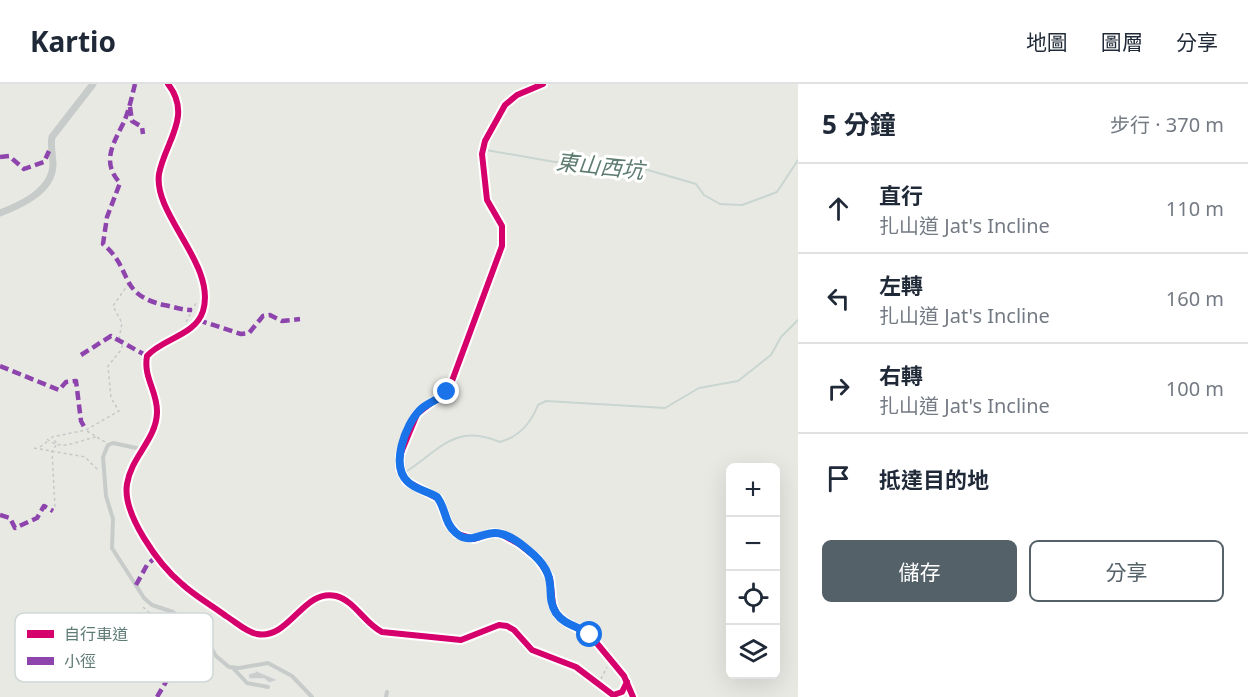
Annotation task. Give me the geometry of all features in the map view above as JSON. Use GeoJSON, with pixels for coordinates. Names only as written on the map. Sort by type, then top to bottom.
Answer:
{"type":"FeatureCollection","features":[{"type":"Feature","properties":{"kind":"street"},"geometry":{"type":"LineString","coordinates":[[0,213],[35,194],[47,184],[53,167],[52,137],[93,84]]}},
{"type":"Feature","properties":{"kind":"street"},"geometry":{"type":"LineString","coordinates":[[168,84],[175,93],[179,105],[178,123],[160,170],[159,188],[205,283],[204,305],[198,320],[182,334],[162,342],[147,356],[146,376],[157,412],[152,433],[141,449],[127,483],[127,505],[135,523],[183,585],[249,631],[265,635],[274,633],[313,602],[327,596],[336,596],[350,605],[372,627],[393,634],[461,640],[499,625],[507,626],[514,630],[532,650],[569,663],[613,695],[618,695],[627,682]]}},
{"type":"Feature","properties":{"kind":"street"},"geometry":{"type":"LineString","coordinates":[[543,84],[509,100],[485,141],[482,165],[486,197],[490,209],[502,226],[502,246],[450,385],[445,394],[422,408],[415,417],[401,452],[399,466],[403,476],[410,484],[439,499],[448,523],[457,534],[471,539],[501,534],[534,555],[550,578],[553,605],[557,614],[567,623],[588,633],[627,682],[633,697]]}},
{"type":"Feature","properties":{"kind":"lane"},"geometry":{"type":"LineString","coordinates":[[141,449],[111,444],[104,457],[106,496],[112,519],[112,548],[147,601],[174,613]]}},
{"type":"Feature","properties":{"kind":"lane"},"geometry":{"type":"LineString","coordinates":[[143,607],[147,601]]}},
{"type":"Feature","properties":{"kind":"lane"},"geometry":{"type":"LineString","coordinates":[[213,649],[223,663],[232,667],[247,683],[268,687]]}},
{"type":"Feature","properties":{"kind":"lane"},"geometry":{"type":"LineString","coordinates":[[232,667],[268,663],[292,676],[312,697]]}},
{"type":"Feature","properties":{"kind":"path"},"geometry":{"type":"LineString","coordinates":[[119,339],[122,323],[113,306],[129,283]]}},
{"type":"Feature","properties":{"kind":"path"},"geometry":{"type":"LineString","coordinates":[[182,334],[192,310],[204,293]]}},
{"type":"Feature","properties":{"kind":"path"},"geometry":{"type":"LineString","coordinates":[[57,444],[52,437],[86,430],[119,411],[111,398],[108,366],[122,350],[124,341]]}},
{"type":"Feature","properties":{"kind":"path"},"geometry":{"type":"LineString","coordinates":[[86,430],[111,444]]}},
{"type":"Feature","properties":{"kind":"path"},"geometry":{"type":"LineString","coordinates":[[38,448],[48,440],[68,445],[96,437]]}},
{"type":"Feature","properties":{"kind":"path"},"geometry":{"type":"LineString","coordinates":[[52,512],[55,507],[52,451],[57,444]]}},
{"type":"Feature","properties":{"kind":"path"},"geometry":{"type":"LineString","coordinates":[[34,448],[85,457],[105,478]]}},
{"type":"Feature","properties":{"kind":"path"},"geometry":{"type":"LineString","coordinates":[[143,607],[149,613]]}},
{"type":"Feature","properties":{"kind":"path"},"geometry":{"type":"LineString","coordinates":[[597,683],[612,662]]}},
{"type":"Feature","properties":{"kind":"shaded area"},"geometry":{"type":"Polygon","coordinates":[[[0,84],[798,84],[798,697],[0,697],[0,84]]]}},
{"type":"Feature","properties":{"kind":"building"},"geometry":{"type":"Polygon","coordinates":[[[255,670],[276,681],[269,683],[264,679],[249,679],[248,674],[255,670]]]}},
{"type":"Feature","properties":{"kind":"waterway","name":"東山西坑"},"geometry":{"type":"LineString","coordinates":[[486,150],[555,162],[580,162],[618,167],[631,165],[696,184],[704,195],[720,204],[742,205],[777,192],[798,160]]}},
{"type":"Feature","properties":{"kind":"waterway"},"geometry":{"type":"LineString","coordinates":[[404,473],[438,448],[459,437],[471,435],[500,442],[513,437],[532,418],[538,405],[546,401],[665,408],[699,388],[738,381],[771,355],[781,337],[798,320]]}},
{"type":"Feature","properties":{"kind":"marked path"},"geometry":{"type":"LineString","coordinates":[[135,84],[126,117],[111,153],[111,168],[120,183],[107,217],[103,244],[113,254],[132,288],[139,294],[164,305],[192,310]]}},
{"type":"Feature","properties":{"kind":"marked path"},"geometry":{"type":"LineString","coordinates":[[130,107],[132,121],[142,127],[143,134]]}},
{"type":"Feature","properties":{"kind":"marked path"},"geometry":{"type":"LineString","coordinates":[[0,157],[9,156],[24,169],[44,162],[49,151]]}},
{"type":"Feature","properties":{"kind":"marked path"},"geometry":{"type":"LineString","coordinates":[[198,320],[241,334],[249,333],[263,316],[270,315],[282,321],[300,319]]}},
{"type":"Feature","properties":{"kind":"marked path"},"geometry":{"type":"LineString","coordinates":[[81,355],[111,336],[147,356]]}},
{"type":"Feature","properties":{"kind":"marked path"},"geometry":{"type":"LineString","coordinates":[[0,366],[59,390],[66,382],[76,381],[81,421],[86,430]]}},
{"type":"Feature","properties":{"kind":"marked path"},"geometry":{"type":"LineString","coordinates":[[0,515],[10,518],[15,528],[37,518],[44,506],[53,511]]}},
{"type":"Feature","properties":{"kind":"marked path"},"geometry":{"type":"LineString","coordinates":[[136,585],[147,565],[158,555]]}},
{"type":"Feature","properties":{"kind":"marked path"},"geometry":{"type":"LineString","coordinates":[[157,697],[166,682]]}},
{"type":"Feature","properties":{"kind":"cycle path"},"geometry":{"type":"LineString","coordinates":[[168,84],[175,96],[178,118],[162,162],[159,174],[160,190],[165,206],[194,258],[205,294],[203,311],[193,326],[147,356],[147,371],[157,405],[156,423],[129,474],[127,496],[136,524],[153,552],[187,588],[253,633],[269,634],[288,623],[314,599],[336,596],[349,603],[370,624],[382,632],[461,640],[499,625],[507,626],[514,630],[532,650],[576,667],[613,695],[622,692],[627,682]]}},
{"type":"Feature","properties":{"kind":"cycle path"},"geometry":{"type":"LineString","coordinates":[[543,84],[517,95],[505,105],[485,141],[482,154],[487,200],[502,226],[502,246],[449,389],[417,414],[400,455],[400,469],[406,481],[439,499],[448,523],[457,534],[474,539],[492,533],[501,534],[538,559],[550,578],[553,605],[557,614],[567,623],[590,635],[624,676],[633,697]]}},
{"type":"Feature","properties":{"kind":"route"},"geometry":{"type":"LineString","coordinates":[[447,392],[422,408],[412,422],[399,458],[403,476],[412,486],[437,497],[442,504],[449,525],[460,536],[474,539],[492,533],[501,534],[529,551],[541,562],[550,578],[552,600],[557,614],[567,623],[590,635]]}}]}
